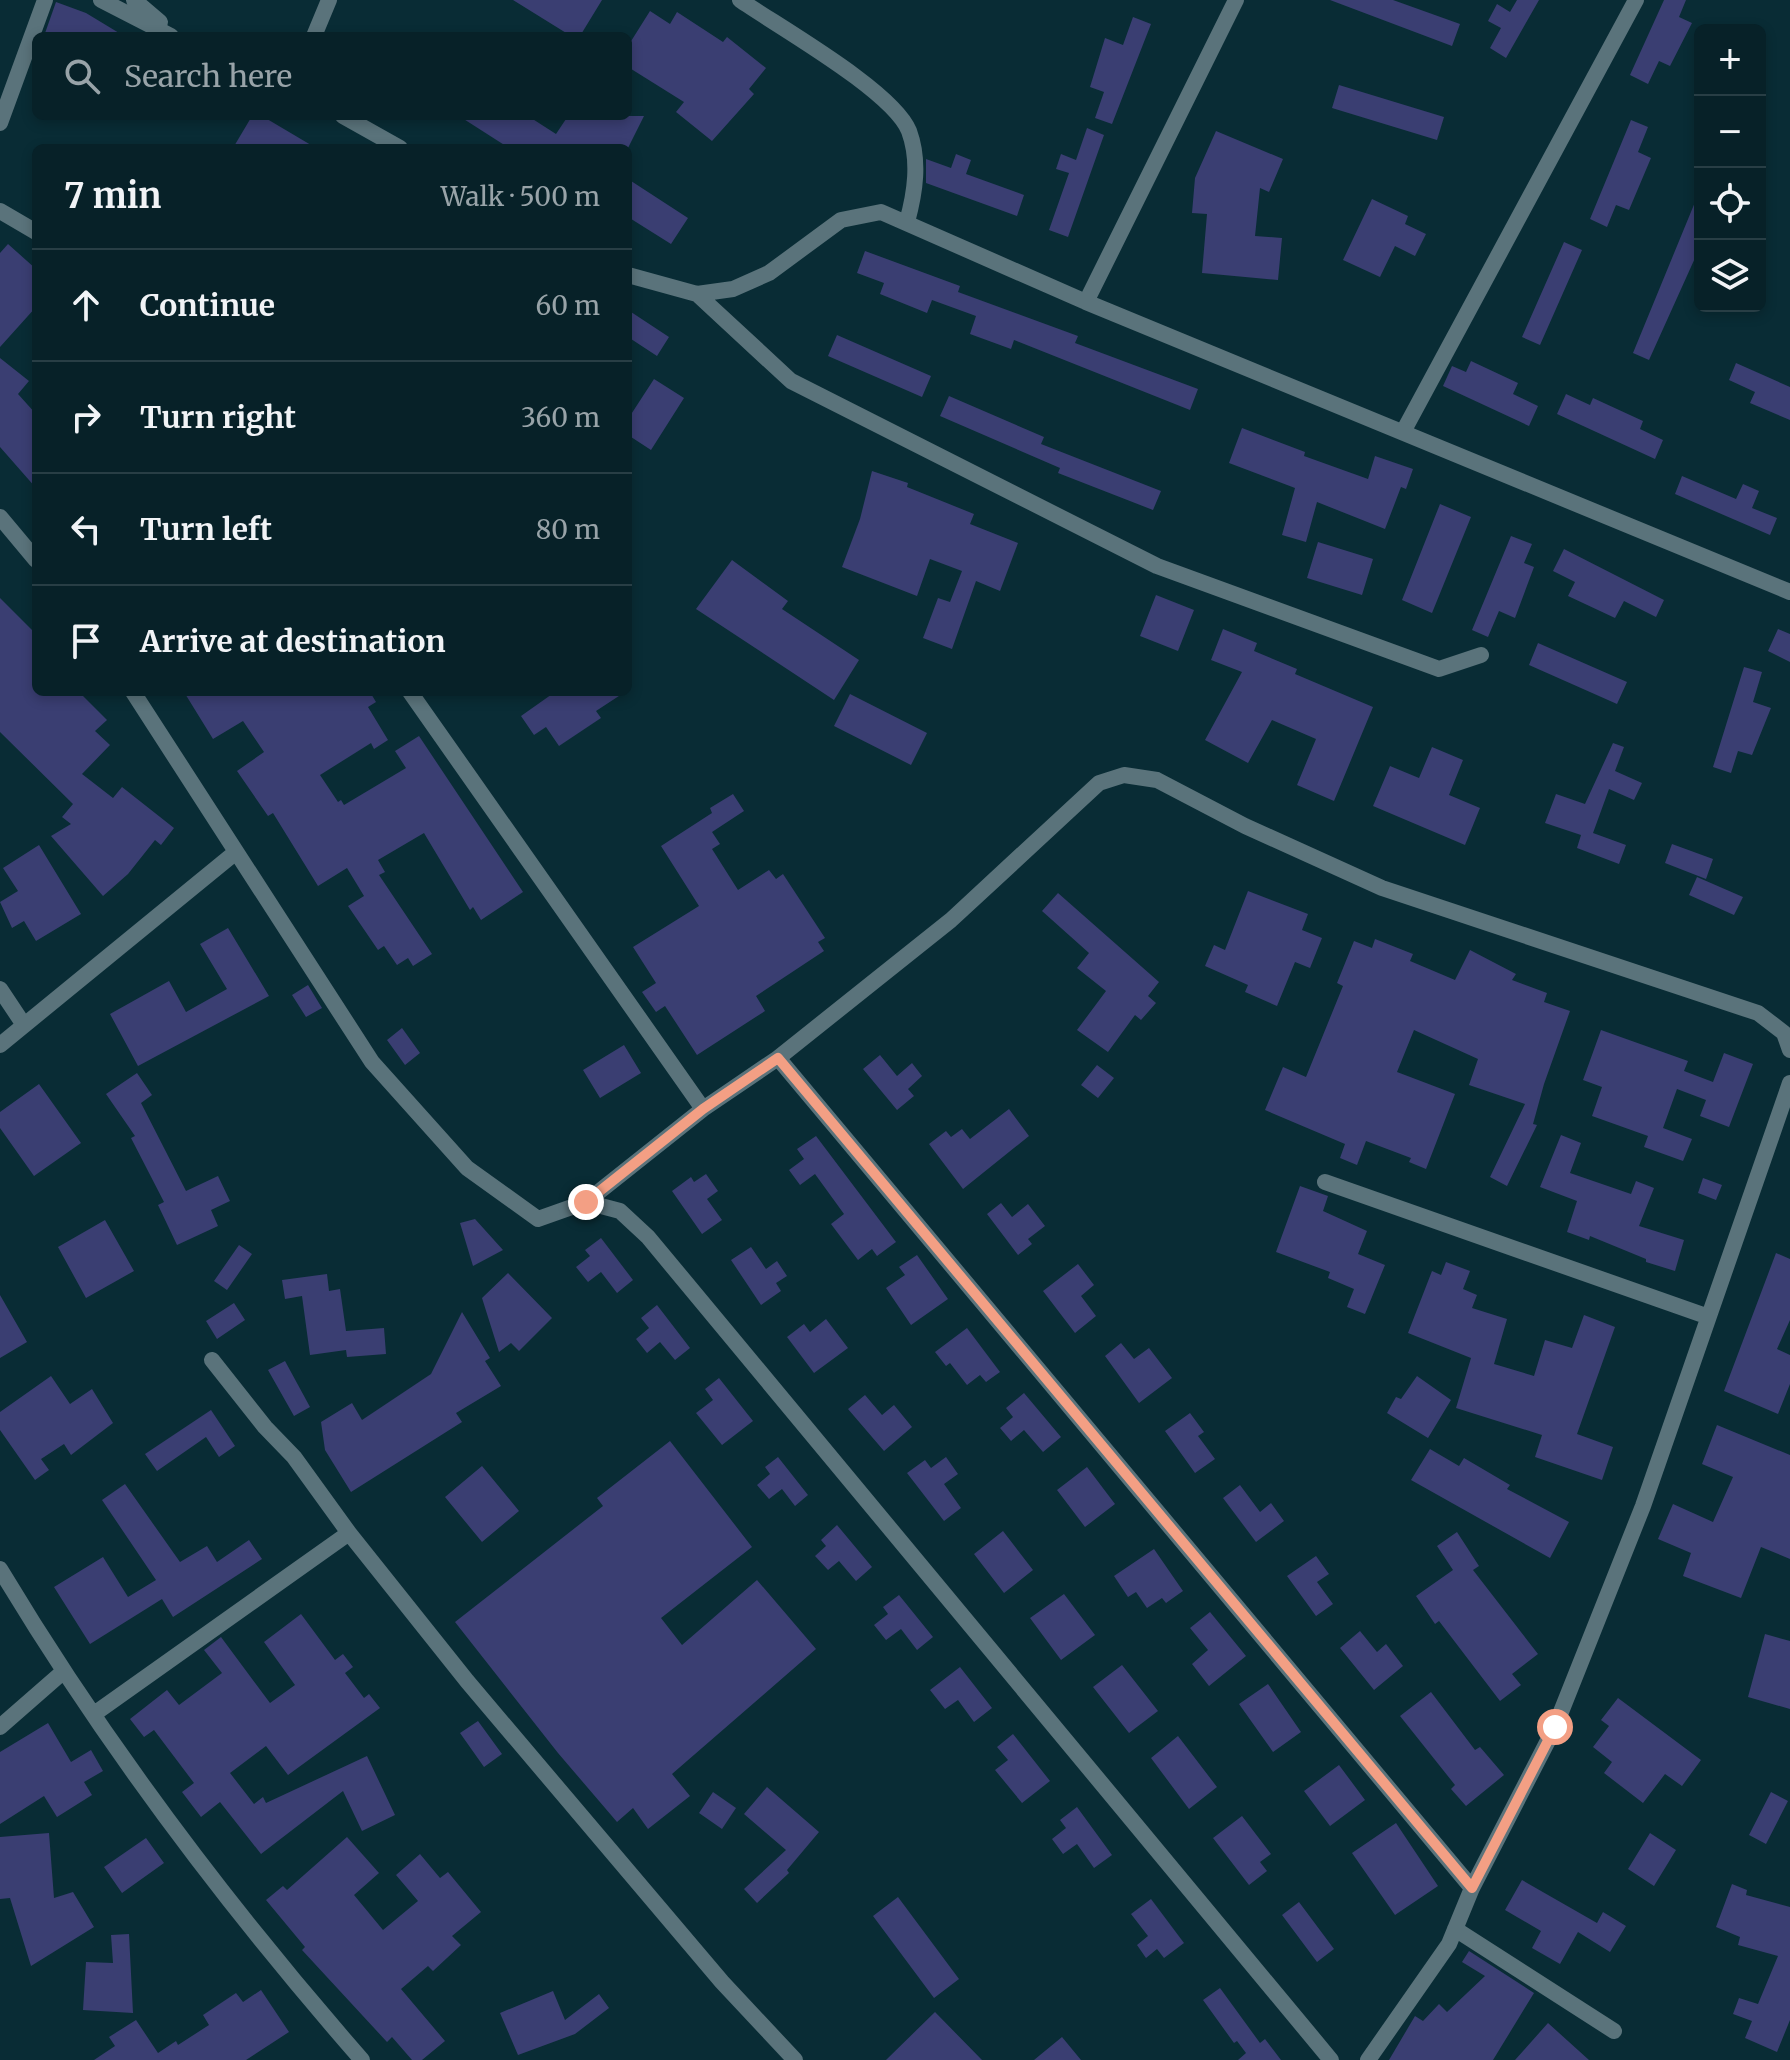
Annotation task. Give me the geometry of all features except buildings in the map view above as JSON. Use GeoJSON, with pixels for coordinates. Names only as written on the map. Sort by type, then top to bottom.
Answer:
{"type":"FeatureCollection","features":[{"type":"Feature","properties":{"kind":"street"},"geometry":{"type":"LineString","coordinates":[[33,32],[45,0]]}},
{"type":"Feature","properties":{"kind":"street"},"geometry":{"type":"LineString","coordinates":[[101,0],[166,32]]}},
{"type":"Feature","properties":{"kind":"street"},"geometry":{"type":"LineString","coordinates":[[134,0],[170,32]]}},
{"type":"Feature","properties":{"kind":"street"},"geometry":{"type":"LineString","coordinates":[[316,32],[329,0]]}},
{"type":"Feature","properties":{"kind":"street"},"geometry":{"type":"LineString","coordinates":[[740,0],[885,98],[908,129],[916,158],[914,197],[907,222]]}},
{"type":"Feature","properties":{"kind":"street"},"geometry":{"type":"LineString","coordinates":[[1086,302],[1236,0]]}},
{"type":"Feature","properties":{"kind":"street"},"geometry":{"type":"LineString","coordinates":[[1403,432],[1636,0]]}},
{"type":"Feature","properties":{"kind":"street"},"geometry":{"type":"LineString","coordinates":[[0,123],[32,36]]}},
{"type":"Feature","properties":{"kind":"street"},"geometry":{"type":"LineString","coordinates":[[350,120],[393,144]]}},
{"type":"Feature","properties":{"kind":"street"},"geometry":{"type":"LineString","coordinates":[[0,211],[32,230]]}},
{"type":"Feature","properties":{"kind":"street"},"geometry":{"type":"LineString","coordinates":[[632,276],[697,294],[733,289],[769,273],[841,220],[881,212],[1086,302],[1790,592]]}},
{"type":"Feature","properties":{"kind":"street"},"geometry":{"type":"LineString","coordinates":[[697,294],[791,381],[1157,566],[1439,669],[1481,655]]}},
{"type":"Feature","properties":{"kind":"street"},"geometry":{"type":"LineString","coordinates":[[0,517],[32,555]]}},
{"type":"Feature","properties":{"kind":"street"},"geometry":{"type":"LineString","coordinates":[[136,696],[372,1062],[467,1168],[538,1219],[586,1202],[703,1109],[778,1058],[951,920],[1099,783],[1124,775],[1157,780],[1245,826],[1382,888],[1758,1013],[1784,1033],[1790,1050]]}},
{"type":"Feature","properties":{"kind":"street"},"geometry":{"type":"LineString","coordinates":[[413,696],[703,1109]]}},
{"type":"Feature","properties":{"kind":"street"},"geometry":{"type":"LineString","coordinates":[[0,1045],[236,852]]}},
{"type":"Feature","properties":{"kind":"street"},"geometry":{"type":"LineString","coordinates":[[0,989],[24,1025]]}},
{"type":"Feature","properties":{"kind":"street"},"geometry":{"type":"LineString","coordinates":[[778,1058],[1472,1888]]}},
{"type":"Feature","properties":{"kind":"street"},"geometry":{"type":"LineString","coordinates":[[1368,2060],[1449,1944],[1472,1888],[1555,1727],[1643,1506],[1706,1316],[1790,1083]]}},
{"type":"Feature","properties":{"kind":"street"},"geometry":{"type":"LineString","coordinates":[[1325,1182],[1706,1316]]}},
{"type":"Feature","properties":{"kind":"street"},"geometry":{"type":"LineString","coordinates":[[586,1202],[620,1211],[648,1237],[1331,2060]]}},
{"type":"Feature","properties":{"kind":"street"},"geometry":{"type":"LineString","coordinates":[[212,1360],[265,1427],[294,1457],[349,1533],[467,1681],[713,1971],[795,2060]]}},
{"type":"Feature","properties":{"kind":"street"},"geometry":{"type":"LineString","coordinates":[[94,1714],[349,1533]]}},
{"type":"Feature","properties":{"kind":"street"},"geometry":{"type":"LineString","coordinates":[[0,1569],[64,1671],[181,1840],[281,1968],[362,2060]]}},
{"type":"Feature","properties":{"kind":"street"},"geometry":{"type":"LineString","coordinates":[[0,1727],[64,1671]]}},
{"type":"Feature","properties":{"kind":"street"},"geometry":{"type":"LineString","coordinates":[[1455,1929],[1614,2031]]}},
{"type":"Feature","properties":{"kind":"route"},"geometry":{"type":"LineString","coordinates":[[586,1202],[703,1109],[778,1058],[1472,1888],[1555,1727]]}}]}
